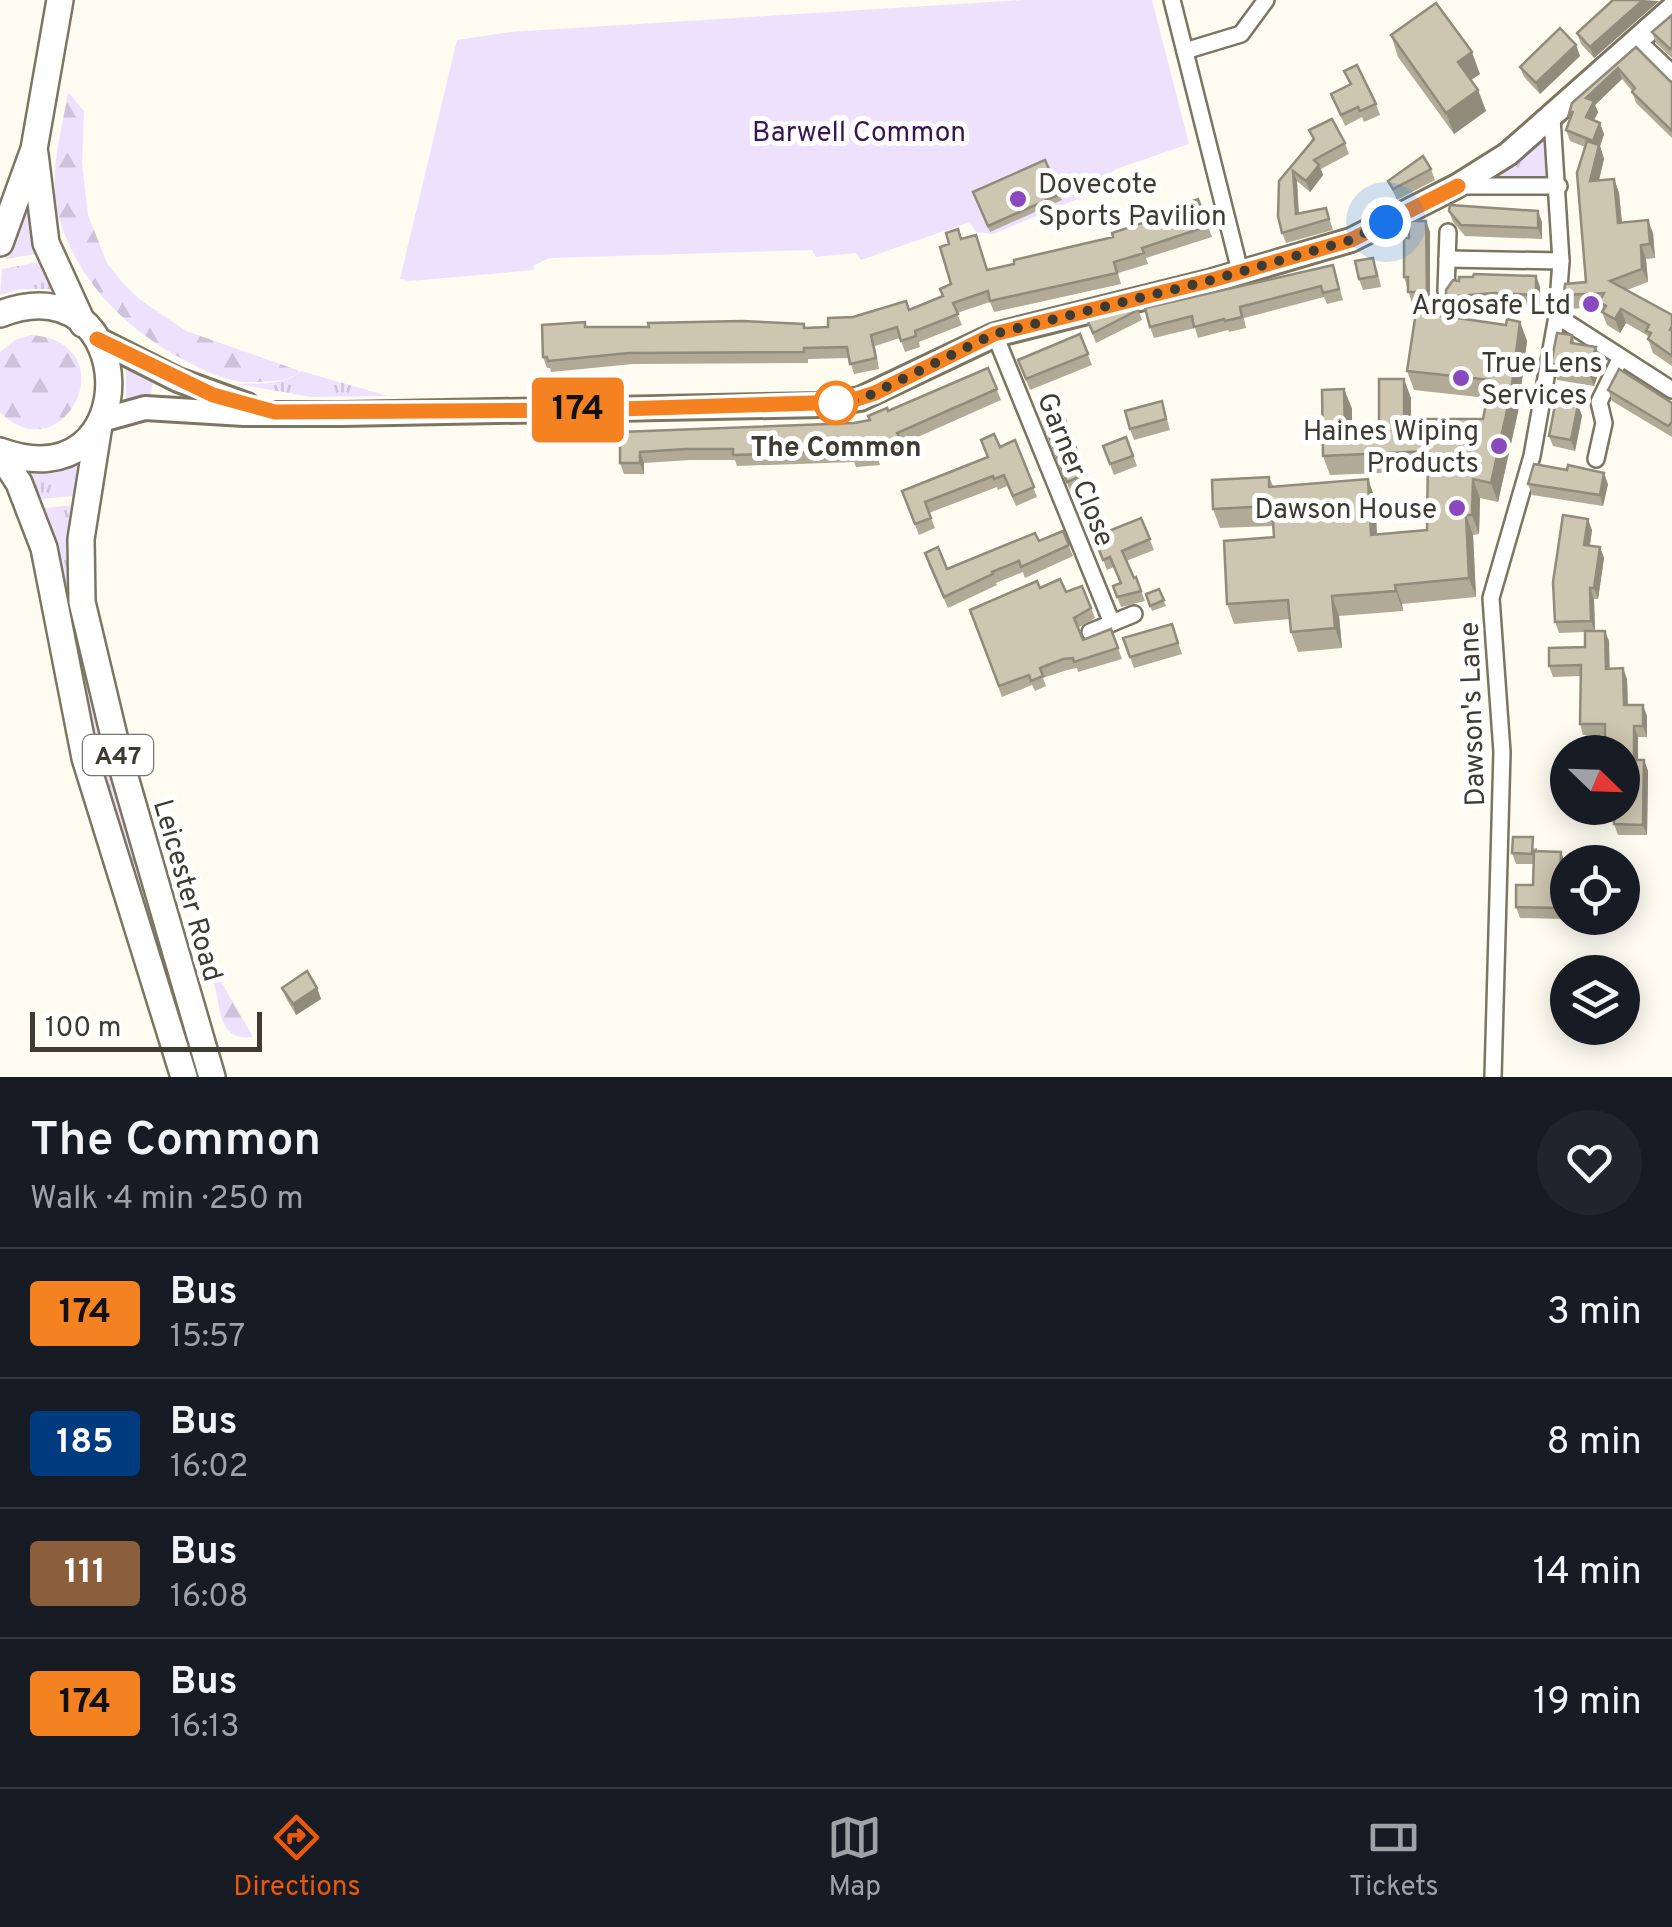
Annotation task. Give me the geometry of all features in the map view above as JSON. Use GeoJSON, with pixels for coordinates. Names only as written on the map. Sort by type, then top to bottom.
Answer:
{"type":"FeatureCollection","features":[{"type":"Feature","properties":{"kind":"main road"},"geometry":{"type":"LineString","coordinates":[[0,243],[34,149],[60,0]]}},
{"type":"Feature","properties":{"kind":"main road","name":"Leicester Road"},"geometry":{"type":"LineString","coordinates":[[34,149],[46,243],[111,378],[81,538],[82,602],[118,753],[212,1077]]}},
{"type":"Feature","properties":{"kind":"main road"},"geometry":{"type":"LineString","coordinates":[[0,314],[26,307],[49,308],[90,331]]}},
{"type":"Feature","properties":{"kind":"main road"},"geometry":{"type":"LineString","coordinates":[[0,453],[38,460],[62,455],[88,438],[100,422]]}},
{"type":"Feature","properties":{"kind":"main road","name":"Leicester Road"},"geometry":{"type":"LineString","coordinates":[[0,453],[20,483],[44,548],[85,758],[184,1077]]}},
{"type":"Feature","properties":{"kind":"street"},"geometry":{"type":"LineString","coordinates":[[1172,0],[1240,272]]}},
{"type":"Feature","properties":{"kind":"street"},"geometry":{"type":"LineString","coordinates":[[1185,51],[1241,34],[1266,0]]}},
{"type":"Feature","properties":{"kind":"street"},"geometry":{"type":"LineString","coordinates":[[100,422],[145,408],[244,414],[847,402],[875,393],[994,334],[1351,240],[1458,186],[1508,154],[1672,9]]}},
{"type":"Feature","properties":{"kind":"street"},"geometry":{"type":"LineString","coordinates":[[1637,40],[1672,73]]}},
{"type":"Feature","properties":{"kind":"street","name":"Dawson's Lane"},"geometry":{"type":"LineString","coordinates":[[1493,1077],[1502,752],[1491,598],[1532,456],[1557,316],[1561,261],[1552,118]]}},
{"type":"Feature","properties":{"kind":"street"},"geometry":{"type":"LineString","coordinates":[[1458,186],[1558,186]]}},
{"type":"Feature","properties":{"kind":"street"},"geometry":{"type":"LineString","coordinates":[[1446,291],[1448,232]]}},
{"type":"Feature","properties":{"kind":"street"},"geometry":{"type":"LineString","coordinates":[[1447,259],[1561,261]]}},
{"type":"Feature","properties":{"kind":"street"},"geometry":{"type":"LineString","coordinates":[[1557,316],[1672,390]]}},
{"type":"Feature","properties":{"kind":"street"},"geometry":{"type":"LineString","coordinates":[[90,331],[213,395],[275,412]]}},
{"type":"Feature","properties":{"kind":"street","name":"Garner Close"},"geometry":{"type":"LineString","coordinates":[[994,334],[1112,623]]}},
{"type":"Feature","properties":{"kind":"street"},"geometry":{"type":"LineString","coordinates":[[1596,459],[1604,423],[1599,402],[1620,360]]}},
{"type":"Feature","properties":{"kind":"street"},"geometry":{"type":"LineString","coordinates":[[1090,632],[1134,614]]}},
{"type":"Feature","properties":{"kind":"green space","name":"Barwell Common"},"geometry":{"type":"Polygon","coordinates":[[[1023,0],[1152,0],[1189,144],[1116,169],[1080,198],[993,234],[976,232],[970,222],[861,260],[856,253],[816,257],[812,250],[549,258],[533,266],[534,270],[400,279],[457,40],[510,32],[1023,0]]]}},
{"type":"Feature","properties":{"kind":"green space"},"geometry":{"type":"Polygon","coordinates":[[[68,92],[84,111],[82,163],[88,215],[107,263],[122,282],[139,299],[186,331],[300,371],[285,379],[257,382],[239,382],[216,375],[147,337],[92,284],[67,239],[55,199],[57,153],[68,92]]]}},
{"type":"Feature","properties":{"kind":"green space"},"geometry":{"type":"Polygon","coordinates":[[[1544,137],[1549,177],[1496,179],[1544,137]]]}},
{"type":"Feature","properties":{"kind":"green space"},"geometry":{"type":"Polygon","coordinates":[[[24,191],[31,192],[42,253],[5,259],[24,191]]]}},
{"type":"Feature","properties":{"kind":"green space"},"geometry":{"type":"Polygon","coordinates":[[[44,261],[52,289],[20,289],[0,295],[2,269],[44,261]]]}},
{"type":"Feature","properties":{"kind":"green space"},"geometry":{"type":"Polygon","coordinates":[[[31,335],[61,343],[77,359],[81,380],[76,400],[64,418],[45,428],[23,427],[0,412],[0,352],[15,340],[31,335]]]}},
{"type":"Feature","properties":{"kind":"green space"},"geometry":{"type":"Polygon","coordinates":[[[126,363],[153,377],[151,397],[126,402],[126,363]]]}},
{"type":"Feature","properties":{"kind":"green space"},"geometry":{"type":"Polygon","coordinates":[[[301,371],[388,396],[312,397],[237,384],[279,381],[301,371]]]}},
{"type":"Feature","properties":{"kind":"green space"},"geometry":{"type":"Polygon","coordinates":[[[77,465],[74,496],[41,499],[30,474],[54,473],[77,465]]]}},
{"type":"Feature","properties":{"kind":"green space"},"geometry":{"type":"Polygon","coordinates":[[[73,505],[75,595],[88,683],[110,771],[203,1077],[193,1077],[88,731],[44,508],[73,505]]]}},
{"type":"Feature","properties":{"kind":"green space"},"geometry":{"type":"Polygon","coordinates":[[[212,965],[253,1037],[236,1036],[226,1027],[212,965]]]}},
{"type":"Feature","properties":{"kind":"building"},"geometry":{"type":"Polygon","coordinates":[[[1613,0],[1643,0],[1590,47],[1577,33],[1613,0]]]}},
{"type":"Feature","properties":{"kind":"building"},"geometry":{"type":"Polygon","coordinates":[[[1436,3],[1472,52],[1458,62],[1478,90],[1446,113],[1391,35],[1436,3]]]}},
{"type":"Feature","properties":{"kind":"building"},"geometry":{"type":"Polygon","coordinates":[[[1672,15],[1672,47],[1670,49],[1652,32],[1672,15]]]}},
{"type":"Feature","properties":{"kind":"building"},"geometry":{"type":"Polygon","coordinates":[[[1560,28],[1576,45],[1536,83],[1520,67],[1560,28]]]}},
{"type":"Feature","properties":{"kind":"building"},"geometry":{"type":"Polygon","coordinates":[[[1636,47],[1672,83],[1672,131],[1632,92],[1635,88],[1618,68],[1586,98],[1594,101],[1586,117],[1600,123],[1593,141],[1566,130],[1572,103],[1636,47]]]}},
{"type":"Feature","properties":{"kind":"building"},"geometry":{"type":"Polygon","coordinates":[[[1357,65],[1376,104],[1341,115],[1331,94],[1351,84],[1344,71],[1357,65]]]}},
{"type":"Feature","properties":{"kind":"building"},"geometry":{"type":"Polygon","coordinates":[[[1332,119],[1345,143],[1314,160],[1319,165],[1306,181],[1293,171],[1296,214],[1326,208],[1329,219],[1282,233],[1278,216],[1279,181],[1314,139],[1309,130],[1332,119]]]}},
{"type":"Feature","properties":{"kind":"building"},"geometry":{"type":"Polygon","coordinates":[[[1587,141],[1599,145],[1590,181],[1614,179],[1618,223],[1648,220],[1650,244],[1641,245],[1642,269],[1610,281],[1672,315],[1672,356],[1648,339],[1649,325],[1621,309],[1615,319],[1602,312],[1606,306],[1599,302],[1604,293],[1564,295],[1565,284],[1586,282],[1577,173],[1587,141]]]}},
{"type":"Feature","properties":{"kind":"building"},"geometry":{"type":"Polygon","coordinates":[[[1423,156],[1431,169],[1393,189],[1388,181],[1423,156]]]}},
{"type":"Feature","properties":{"kind":"building","name":"Dovecote Sports Pavilion"},"geometry":{"type":"Polygon","coordinates":[[[1045,160],[1060,194],[988,226],[973,192],[1045,160]]]}},
{"type":"Feature","properties":{"kind":"building"},"geometry":{"type":"Polygon","coordinates":[[[1198,199],[1208,226],[1142,248],[1144,253],[1114,262],[1117,273],[990,301],[988,291],[953,303],[958,314],[915,331],[916,336],[901,341],[897,327],[871,335],[876,358],[850,364],[847,347],[804,348],[804,352],[629,353],[548,361],[543,357],[542,325],[585,322],[585,327],[649,327],[648,323],[742,321],[804,324],[804,328],[828,327],[828,318],[853,317],[906,301],[909,310],[943,296],[940,289],[951,284],[940,247],[949,244],[946,233],[958,229],[961,239],[976,235],[987,270],[1113,237],[1112,233],[1179,211],[1178,206],[1198,199]]]}},
{"type":"Feature","properties":{"kind":"building"},"geometry":{"type":"Polygon","coordinates":[[[1450,205],[1538,211],[1538,228],[1461,225],[1449,211],[1450,205]]]}},
{"type":"Feature","properties":{"kind":"building"},"geometry":{"type":"Polygon","coordinates":[[[1409,221],[1426,221],[1427,292],[1408,292],[1408,277],[1404,277],[1404,238],[1409,238],[1409,221]]]}},
{"type":"Feature","properties":{"kind":"building"},"geometry":{"type":"Polygon","coordinates":[[[1373,258],[1377,276],[1359,279],[1355,261],[1373,258]]]}},
{"type":"Feature","properties":{"kind":"building"},"geometry":{"type":"Polygon","coordinates":[[[1333,265],[1339,289],[1323,293],[1321,286],[1240,307],[1242,317],[1225,321],[1194,327],[1192,316],[1150,327],[1145,308],[1333,265]]]}},
{"type":"Feature","properties":{"kind":"building"},"geometry":{"type":"Polygon","coordinates":[[[1474,274],[1536,276],[1536,295],[1446,297],[1453,280],[1474,274]]]}},
{"type":"Feature","properties":{"kind":"building"},"geometry":{"type":"Polygon","coordinates":[[[1136,304],[1138,310],[1093,333],[1086,317],[1136,304]]]}},
{"type":"Feature","properties":{"kind":"building"},"geometry":{"type":"Polygon","coordinates":[[[1416,312],[1506,325],[1507,319],[1520,322],[1511,392],[1491,483],[1473,479],[1472,515],[1466,515],[1469,578],[1395,585],[1396,591],[1332,596],[1335,628],[1291,632],[1288,600],[1227,604],[1224,541],[1274,537],[1272,506],[1213,509],[1212,480],[1269,477],[1269,487],[1368,479],[1371,535],[1427,530],[1428,451],[1323,456],[1322,390],[1344,389],[1345,433],[1379,431],[1379,379],[1404,379],[1404,419],[1483,419],[1491,380],[1407,371],[1416,312]]]}},
{"type":"Feature","properties":{"kind":"building"},"geometry":{"type":"Polygon","coordinates":[[[1557,333],[1572,335],[1571,343],[1596,347],[1588,370],[1551,364],[1557,333]]]}},
{"type":"Feature","properties":{"kind":"building"},"geometry":{"type":"Polygon","coordinates":[[[1080,334],[1088,354],[1026,379],[1018,360],[1080,334]]]}},
{"type":"Feature","properties":{"kind":"building"},"geometry":{"type":"Polygon","coordinates":[[[988,368],[997,389],[897,433],[899,436],[874,447],[876,454],[852,456],[852,451],[733,455],[733,449],[686,449],[640,452],[640,463],[620,463],[620,432],[854,423],[870,420],[868,416],[988,368]]]}},
{"type":"Feature","properties":{"kind":"building"},"geometry":{"type":"Polygon","coordinates":[[[1619,369],[1672,403],[1672,422],[1668,426],[1608,390],[1619,369]]]}},
{"type":"Feature","properties":{"kind":"building"},"geometry":{"type":"Polygon","coordinates":[[[1556,400],[1578,405],[1571,440],[1549,436],[1556,400]]]}},
{"type":"Feature","properties":{"kind":"building"},"geometry":{"type":"Polygon","coordinates":[[[1162,401],[1166,419],[1130,429],[1125,411],[1162,401]]]}},
{"type":"Feature","properties":{"kind":"building"},"geometry":{"type":"Polygon","coordinates":[[[1063,414],[1086,474],[1067,482],[1043,422],[1063,414]]]}},
{"type":"Feature","properties":{"kind":"building"},"geometry":{"type":"Polygon","coordinates":[[[994,434],[1000,447],[1015,440],[1034,487],[1013,496],[1004,475],[994,479],[993,476],[925,502],[931,518],[915,524],[902,491],[988,457],[981,440],[994,434]]]}},
{"type":"Feature","properties":{"kind":"building"},"geometry":{"type":"Polygon","coordinates":[[[1126,437],[1133,456],[1110,464],[1103,446],[1126,437]]]}},
{"type":"Feature","properties":{"kind":"building"},"geometry":{"type":"Polygon","coordinates":[[[1534,464],[1567,470],[1568,465],[1604,473],[1600,495],[1528,484],[1534,464]]]}},
{"type":"Feature","properties":{"kind":"building"},"geometry":{"type":"Polygon","coordinates":[[[1563,515],[1588,519],[1584,545],[1600,547],[1594,588],[1590,588],[1591,621],[1555,622],[1553,582],[1563,515]]]}},
{"type":"Feature","properties":{"kind":"building"},"geometry":{"type":"Polygon","coordinates":[[[1141,518],[1150,539],[1122,551],[1141,591],[1117,597],[1113,586],[1121,583],[1110,557],[1103,560],[1094,537],[1141,518]]]}},
{"type":"Feature","properties":{"kind":"building"},"geometry":{"type":"Polygon","coordinates":[[[1063,531],[1069,545],[1021,567],[1019,561],[992,572],[944,597],[925,553],[938,547],[947,569],[1035,533],[1039,541],[1063,531]]]}},
{"type":"Feature","properties":{"kind":"building"},"geometry":{"type":"Polygon","coordinates":[[[1060,579],[1066,592],[1082,586],[1091,608],[1074,618],[1083,640],[1111,629],[1118,648],[1074,662],[1073,658],[1063,659],[1040,668],[1043,676],[1031,681],[1029,675],[999,686],[970,610],[1037,581],[1040,588],[1060,579]]]}},
{"type":"Feature","properties":{"kind":"building"},"geometry":{"type":"Polygon","coordinates":[[[1159,589],[1164,600],[1150,606],[1146,594],[1159,589]]]}},
{"type":"Feature","properties":{"kind":"building"},"geometry":{"type":"Polygon","coordinates":[[[1172,624],[1178,643],[1130,657],[1123,638],[1172,624]]]}},
{"type":"Feature","properties":{"kind":"building"},"geometry":{"type":"Polygon","coordinates":[[[1585,631],[1605,631],[1606,669],[1623,668],[1624,705],[1643,705],[1643,726],[1634,726],[1634,735],[1605,735],[1605,724],[1580,724],[1581,665],[1549,666],[1549,648],[1585,647],[1585,631]]]}},
{"type":"Feature","properties":{"kind":"building"},"geometry":{"type":"Polygon","coordinates":[[[1640,760],[1644,760],[1643,825],[1640,825],[1640,760]]]}},
{"type":"Feature","properties":{"kind":"building"},"geometry":{"type":"Polygon","coordinates":[[[1513,837],[1533,837],[1532,854],[1512,853],[1513,837]]]}},
{"type":"Feature","properties":{"kind":"building"},"geometry":{"type":"Polygon","coordinates":[[[1534,851],[1550,852],[1550,908],[1516,907],[1516,885],[1533,885],[1534,851]]]}},
{"type":"Feature","properties":{"kind":"building"},"geometry":{"type":"Polygon","coordinates":[[[307,971],[317,988],[293,1004],[282,988],[307,971]]]}},
{"type":"Feature","properties":{"kind":"bus line","name":"174"},"geometry":{"type":"LineString","coordinates":[[97,339],[213,395],[275,412],[822,405],[860,400],[994,334],[1212,280],[1351,240],[1458,186]]}},
{"type":"Feature","properties":{"kind":"place","name":"Dovecote Sports Pavilion"},"geometry":{"type":"Point","coordinates":[1018,199]}},
{"type":"Feature","properties":{"kind":"place","name":"Argosafe Ltd"},"geometry":{"type":"Point","coordinates":[1591,304]}},
{"type":"Feature","properties":{"kind":"place","name":"True Lens Services"},"geometry":{"type":"Point","coordinates":[1461,378]}},
{"type":"Feature","properties":{"kind":"place","name":"The Common"},"geometry":{"type":"Point","coordinates":[836,403]}},
{"type":"Feature","properties":{"kind":"place","name":"Haines Wiping Products"},"geometry":{"type":"Point","coordinates":[1499,446]}},
{"type":"Feature","properties":{"kind":"place","name":"Dawson House"},"geometry":{"type":"Point","coordinates":[1457,508]}},
{"type":"Feature","properties":{"kind":"route"},"geometry":{"type":"LineString","coordinates":[[836,403],[860,400],[994,334],[1212,280],[1351,240],[1386,222]]}}]}
